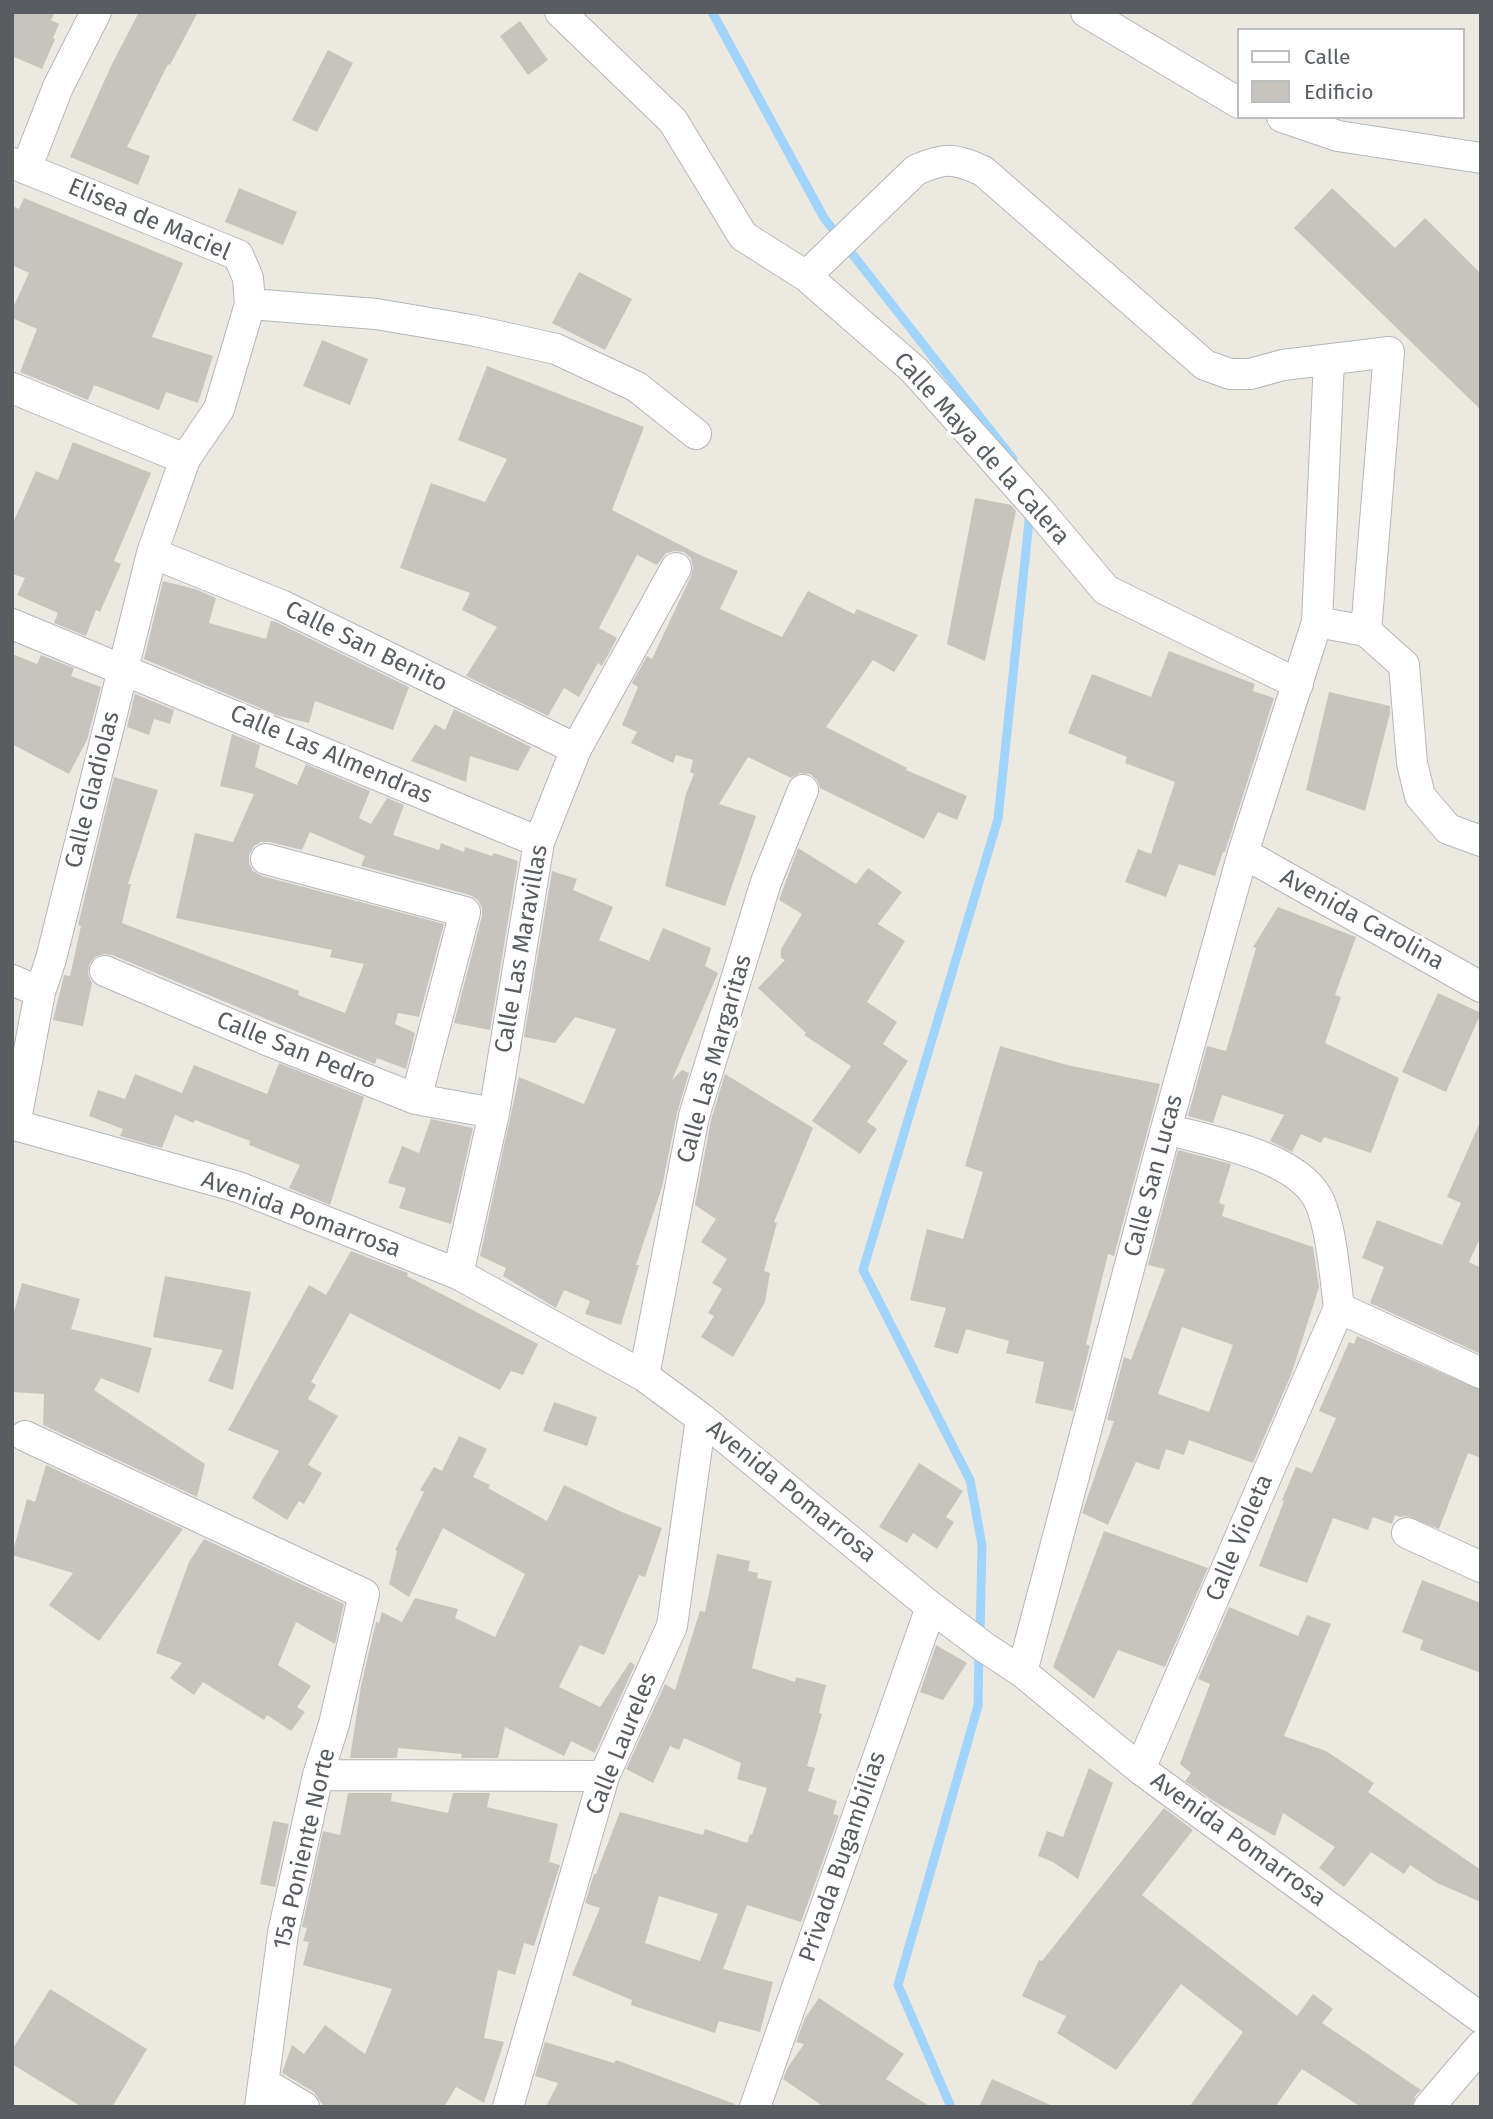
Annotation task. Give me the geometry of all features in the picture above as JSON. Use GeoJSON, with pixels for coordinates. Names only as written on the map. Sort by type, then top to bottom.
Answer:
{"type":"FeatureCollection","features":[{"type":"Feature","properties":{"kind":"street"},"geometry":{"type":"LineString","coordinates":[[19,166],[96,12]]}},
{"type":"Feature","properties":{"kind":"street","name":"Calle Maya de la Calera"},"geometry":{"type":"LineString","coordinates":[[560,12],[673,121],[743,236],[806,276],[914,370],[1106,590],[1298,684]]}},
{"type":"Feature","properties":{"kind":"street"},"geometry":{"type":"LineString","coordinates":[[1086,12],[1238,102]]}},
{"type":"Feature","properties":{"kind":"street"},"geometry":{"type":"LineString","coordinates":[[1288,119],[1339,136],[1481,158]]}},
{"type":"Feature","properties":{"kind":"street"},"geometry":{"type":"LineString","coordinates":[[806,276],[916,170],[937,161],[959,160],[982,171],[1205,365],[1230,374],[1250,374],[1283,365],[1389,352],[1366,631]]}},
{"type":"Feature","properties":{"kind":"street","name":"Elisea de Maciel"},"geometry":{"type":"LineString","coordinates":[[19,166],[238,254],[248,278],[250,304],[219,409],[185,459]]}},
{"type":"Feature","properties":{"kind":"street"},"geometry":{"type":"LineString","coordinates":[[250,304],[376,314],[471,330],[556,349],[637,387],[696,434]]}},
{"type":"Feature","properties":{"kind":"street","name":"Calle San Lucas"},"geometry":{"type":"LineString","coordinates":[[1022,1672],[1166,1129],[1243,853],[1317,622],[1329,360]]}},
{"type":"Feature","properties":{"kind":"street"},"geometry":{"type":"LineString","coordinates":[[12,388],[185,459]]}},
{"type":"Feature","properties":{"kind":"street","name":"Calle Gladiolas"},"geometry":{"type":"LineString","coordinates":[[15,1125],[40,992],[51,959],[122,668],[152,553],[185,459]]}},
{"type":"Feature","properties":{"kind":"street","name":"Calle San Benito"},"geometry":{"type":"LineString","coordinates":[[152,553],[281,605],[576,749]]}},
{"type":"Feature","properties":{"kind":"street","name":"Calle Las Maravillas"},"geometry":{"type":"LineString","coordinates":[[458,1274],[494,1113],[539,842],[576,749],[676,568]]}},
{"type":"Feature","properties":{"kind":"street"},"geometry":{"type":"LineString","coordinates":[[1317,622],[1366,631],[1404,666],[1412,763],[1420,796],[1448,829],[1481,841]]}},
{"type":"Feature","properties":{"kind":"street","name":"Calle Las Almendras"},"geometry":{"type":"LineString","coordinates":[[12,624],[539,842]]}},
{"type":"Feature","properties":{"kind":"street","name":"Calle Las Margaritas"},"geometry":{"type":"LineString","coordinates":[[644,1376],[694,1116],[766,882],[803,790]]}},
{"type":"Feature","properties":{"kind":"street","name":"Avenida Carolina"},"geometry":{"type":"LineString","coordinates":[[1243,853],[1481,987]]}},
{"type":"Feature","properties":{"kind":"street"},"geometry":{"type":"LineString","coordinates":[[266,859],[465,912],[416,1099]]}},
{"type":"Feature","properties":{"kind":"street","name":"Calle San Pedro"},"geometry":{"type":"LineString","coordinates":[[105,971],[267,1040],[416,1099],[494,1113]]}},
{"type":"Feature","properties":{"kind":"street"},"geometry":{"type":"LineString","coordinates":[[12,980],[40,992]]}},
{"type":"Feature","properties":{"kind":"street","name":"Avenida Pomarrosa"},"geometry":{"type":"LineString","coordinates":[[15,1125],[238,1187],[458,1274],[644,1376],[701,1418],[937,1611],[1022,1672],[1140,1769],[1479,2012]]}},
{"type":"Feature","properties":{"kind":"street"},"geometry":{"type":"LineString","coordinates":[[1166,1129],[1231,1147],[1293,1171],[1315,1192],[1326,1220],[1339,1308],[1481,1373]]}},
{"type":"Feature","properties":{"kind":"street","name":"Calle Violeta"},"geometry":{"type":"LineString","coordinates":[[1140,1769],[1339,1308]]}},
{"type":"Feature","properties":{"kind":"street","name":"Calle Laureles"},"geometry":{"type":"LineString","coordinates":[[508,2107],[604,1776],[672,1626],[701,1418]]}},
{"type":"Feature","properties":{"kind":"street","name":"15a Poniente Norte"},"geometry":{"type":"LineString","coordinates":[[25,1436],[364,1594],[334,1724],[318,1775],[283,1933],[262,2095]]}},
{"type":"Feature","properties":{"kind":"street"},"geometry":{"type":"LineString","coordinates":[[1406,1533],[1481,1567]]}},
{"type":"Feature","properties":{"kind":"street","name":"Privada Bugambilias"},"geometry":{"type":"LineString","coordinates":[[755,2107],[937,1611]]}},
{"type":"Feature","properties":{"kind":"street"},"geometry":{"type":"LineString","coordinates":[[318,1775],[604,1776]]}},
{"type":"Feature","properties":{"kind":"street"},"geometry":{"type":"LineString","coordinates":[[1429,2107],[1481,2046]]}},
{"type":"Feature","properties":{"kind":"street"},"geometry":{"type":"LineString","coordinates":[[262,2095],[304,2107]]}},
{"type":"Feature","properties":{"kind":"building"},"geometry":{"type":"Polygon","coordinates":[[[12,12],[55,12],[51,20],[59,24],[42,69],[12,56],[12,12]]]}},
{"type":"Feature","properties":{"kind":"building"},"geometry":{"type":"Polygon","coordinates":[[[139,12],[198,12],[170,65],[168,64],[127,147],[150,156],[138,185],[70,157],[139,12]]]}},
{"type":"Feature","properties":{"kind":"building"},"geometry":{"type":"Polygon","coordinates":[[[520,21],[548,60],[528,75],[500,36],[520,21]]]}},
{"type":"Feature","properties":{"kind":"building"},"geometry":{"type":"Polygon","coordinates":[[[328,50],[353,63],[317,132],[292,120],[328,50]]]}},
{"type":"Feature","properties":{"kind":"building"},"geometry":{"type":"Polygon","coordinates":[[[239,188],[297,212],[283,245],[225,222],[239,188]]]}},
{"type":"Feature","properties":{"kind":"building"},"geometry":{"type":"Polygon","coordinates":[[[1332,188],[1395,248],[1425,218],[1481,274],[1481,410],[1294,228],[1332,188]]]}},
{"type":"Feature","properties":{"kind":"building"},"geometry":{"type":"Polygon","coordinates":[[[24,198],[183,263],[152,337],[213,356],[198,403],[166,392],[159,410],[94,385],[88,400],[20,372],[37,329],[12,318],[12,310],[29,273],[12,265],[12,206],[19,209],[24,198]]]}},
{"type":"Feature","properties":{"kind":"building"},"geometry":{"type":"Polygon","coordinates":[[[579,272],[632,299],[605,350],[552,323],[579,272]]]}},
{"type":"Feature","properties":{"kind":"building"},"geometry":{"type":"Polygon","coordinates":[[[322,340],[368,359],[350,405],[303,386],[322,340]]]}},
{"type":"Feature","properties":{"kind":"building"},"geometry":{"type":"Polygon","coordinates":[[[487,366],[644,427],[612,510],[700,555],[738,571],[720,609],[782,637],[808,591],[854,614],[857,609],[918,635],[894,672],[873,660],[826,727],[907,768],[906,770],[967,796],[957,820],[938,812],[924,839],[820,788],[817,780],[810,774],[800,773],[791,778],[748,757],[719,804],[756,816],[725,906],[665,886],[686,794],[694,774],[690,772],[693,760],[676,755],[673,763],[631,743],[637,732],[622,725],[638,687],[632,683],[647,656],[652,659],[691,576],[691,558],[684,552],[675,551],[666,553],[657,565],[637,555],[599,628],[617,638],[602,666],[598,663],[579,697],[564,688],[548,716],[466,676],[497,627],[462,610],[470,593],[400,568],[431,483],[485,502],[507,459],[458,440],[487,366]]]}},
{"type":"Feature","properties":{"kind":"building"},"geometry":{"type":"Polygon","coordinates":[[[73,442],[151,473],[114,561],[121,564],[100,612],[96,610],[86,636],[54,623],[58,613],[17,595],[25,578],[12,574],[12,525],[36,471],[58,480],[73,442]]]}},
{"type":"Feature","properties":{"kind":"building"},"geometry":{"type":"Polygon","coordinates":[[[975,498],[1011,505],[1016,511],[985,661],[947,644],[975,498]]]}},
{"type":"Feature","properties":{"kind":"building"},"geometry":{"type":"Polygon","coordinates":[[[163,581],[195,589],[216,598],[209,623],[266,639],[271,621],[276,622],[409,687],[393,730],[315,701],[309,723],[279,716],[144,659],[163,581]]]}},
{"type":"Feature","properties":{"kind":"building"},"geometry":{"type":"Polygon","coordinates":[[[1169,651],[1255,684],[1253,691],[1274,698],[1215,876],[1179,864],[1166,897],[1125,882],[1138,849],[1151,854],[1175,782],[1125,763],[1127,757],[1068,733],[1092,674],[1151,697],[1169,651]]]}},
{"type":"Feature","properties":{"kind":"building"},"geometry":{"type":"Polygon","coordinates":[[[12,654],[37,664],[41,655],[74,668],[71,676],[101,687],[87,740],[69,774],[12,744],[12,654]]]}},
{"type":"Feature","properties":{"kind":"building"},"geometry":{"type":"Polygon","coordinates":[[[1329,692],[1390,706],[1365,811],[1306,790],[1329,692]]]}},
{"type":"Feature","properties":{"kind":"building"},"geometry":{"type":"Polygon","coordinates":[[[135,694],[174,710],[170,724],[154,719],[149,735],[127,727],[135,694]]]}},
{"type":"Feature","properties":{"kind":"building"},"geometry":{"type":"Polygon","coordinates":[[[454,709],[531,747],[518,771],[470,756],[466,782],[411,761],[435,724],[445,730],[454,709]]]}},
{"type":"Feature","properties":{"kind":"building"},"geometry":{"type":"Polygon","coordinates":[[[232,734],[260,745],[255,767],[297,785],[306,764],[370,791],[359,818],[371,824],[387,798],[404,805],[393,835],[439,850],[441,843],[464,852],[465,847],[518,861],[490,1030],[454,1023],[482,916],[478,900],[470,895],[361,866],[365,856],[310,832],[302,850],[270,842],[261,842],[254,846],[249,855],[253,871],[262,876],[444,924],[419,1017],[398,1013],[395,1024],[415,1033],[406,1069],[377,1058],[375,1064],[112,955],[95,957],[89,965],[88,974],[92,983],[83,1026],[53,1020],[64,975],[70,976],[81,926],[78,925],[114,777],[158,790],[128,884],[131,884],[122,923],[299,991],[298,995],[345,1013],[364,964],[330,957],[332,950],[176,918],[195,833],[233,842],[254,794],[220,786],[232,734]]]}},
{"type":"Feature","properties":{"kind":"building"},"geometry":{"type":"Polygon","coordinates":[[[798,848],[856,884],[868,868],[902,892],[878,924],[905,941],[867,1002],[897,1022],[883,1044],[908,1061],[867,1122],[877,1129],[860,1154],[812,1121],[851,1066],[804,1035],[806,1033],[758,988],[785,960],[781,958],[781,949],[802,914],[779,900],[798,848]]]}},
{"type":"Feature","properties":{"kind":"building"},"geometry":{"type":"Polygon","coordinates":[[[552,871],[577,879],[573,890],[613,907],[599,940],[649,961],[663,928],[711,948],[705,966],[718,973],[672,1080],[682,1070],[689,1073],[677,1113],[662,1187],[636,1265],[639,1265],[621,1325],[585,1314],[590,1301],[564,1290],[556,1308],[503,1276],[506,1268],[480,1256],[519,1077],[584,1104],[616,1029],[575,1017],[555,1043],[524,1037],[552,871]]]}},
{"type":"Feature","properties":{"kind":"building"},"geometry":{"type":"Polygon","coordinates":[[[1278,907],[1356,937],[1335,995],[1341,997],[1325,1043],[1399,1078],[1371,1153],[1324,1137],[1321,1143],[1301,1134],[1292,1152],[1270,1141],[1284,1115],[1222,1095],[1213,1123],[1188,1116],[1207,1046],[1226,1051],[1256,948],[1253,947],[1278,907]]]}},
{"type":"Feature","properties":{"kind":"building"},"geometry":{"type":"Polygon","coordinates":[[[1438,993],[1481,1013],[1446,1092],[1402,1072],[1438,993]]]}},
{"type":"Feature","properties":{"kind":"building"},"geometry":{"type":"Polygon","coordinates":[[[1000,1046],[1067,1065],[1160,1084],[1114,1256],[1108,1254],[1086,1344],[1090,1346],[1073,1411],[1035,1403],[1044,1362],[1006,1353],[1009,1341],[966,1329],[958,1354],[934,1347],[946,1308],[910,1300],[927,1229],[963,1239],[983,1172],[965,1166],[1000,1046]]]}},
{"type":"Feature","properties":{"kind":"building"},"geometry":{"type":"Polygon","coordinates":[[[279,1063],[364,1097],[330,1205],[289,1188],[300,1165],[249,1145],[250,1141],[195,1120],[194,1123],[175,1115],[162,1148],[120,1136],[123,1129],[89,1116],[98,1090],[125,1099],[135,1074],[182,1093],[194,1065],[267,1094],[279,1063]]]}},
{"type":"Feature","properties":{"kind":"building"},"geometry":{"type":"Polygon","coordinates":[[[725,1074],[813,1128],[774,1222],[777,1223],[764,1271],[770,1273],[765,1302],[733,1357],[701,1337],[714,1316],[708,1313],[722,1289],[712,1283],[727,1259],[701,1242],[716,1219],[695,1205],[711,1120],[725,1074]]]}},
{"type":"Feature","properties":{"kind":"building"},"geometry":{"type":"Polygon","coordinates":[[[431,1119],[473,1128],[451,1224],[399,1208],[406,1188],[388,1183],[402,1146],[419,1153],[431,1119]]]}},
{"type":"Feature","properties":{"kind":"building"},"geometry":{"type":"Polygon","coordinates":[[[1481,1120],[1481,1236],[1469,1262],[1481,1268],[1481,1354],[1370,1303],[1384,1267],[1362,1258],[1377,1220],[1442,1245],[1461,1203],[1447,1197],[1481,1120]]]}},
{"type":"Feature","properties":{"kind":"building"},"geometry":{"type":"Polygon","coordinates":[[[1178,1150],[1231,1164],[1219,1203],[1225,1205],[1222,1216],[1313,1247],[1319,1287],[1291,1375],[1253,1463],[1189,1440],[1184,1455],[1166,1449],[1159,1470],[1136,1462],[1108,1525],[1082,1513],[1114,1421],[1107,1420],[1124,1357],[1131,1360],[1165,1269],[1148,1265],[1178,1150]],[[1182,1327],[1158,1394],[1209,1412],[1233,1345],[1182,1327]]]}},
{"type":"Feature","properties":{"kind":"building"},"geometry":{"type":"Polygon","coordinates":[[[351,1251],[408,1273],[407,1276],[538,1344],[523,1375],[511,1371],[500,1390],[350,1313],[311,1382],[316,1385],[308,1399],[338,1416],[308,1465],[322,1473],[304,1504],[299,1501],[287,1520],[252,1498],[279,1451],[228,1430],[309,1285],[326,1295],[351,1251]]]}},
{"type":"Feature","properties":{"kind":"building"},"geometry":{"type":"Polygon","coordinates":[[[165,1276],[251,1292],[233,1390],[208,1381],[223,1350],[153,1337],[165,1276]]]}},
{"type":"Feature","properties":{"kind":"building"},"geometry":{"type":"Polygon","coordinates":[[[22,1283],[80,1299],[71,1329],[152,1348],[139,1393],[101,1378],[94,1390],[205,1464],[197,1497],[43,1425],[44,1394],[12,1392],[12,1319],[22,1283]]]}},
{"type":"Feature","properties":{"kind":"building"},"geometry":{"type":"Polygon","coordinates":[[[1357,1336],[1481,1390],[1481,1458],[1468,1453],[1439,1529],[1406,1516],[1395,1515],[1392,1524],[1373,1517],[1368,1530],[1333,1518],[1307,1583],[1259,1566],[1296,1467],[1312,1473],[1336,1418],[1319,1411],[1349,1342],[1354,1344],[1357,1336]]]}},
{"type":"Feature","properties":{"kind":"building"},"geometry":{"type":"Polygon","coordinates":[[[554,1402],[597,1417],[587,1446],[543,1431],[554,1402]]]}},
{"type":"Feature","properties":{"kind":"building"},"geometry":{"type":"Polygon","coordinates":[[[459,1436],[487,1449],[473,1477],[547,1521],[564,1485],[662,1528],[645,1577],[639,1575],[604,1655],[580,1645],[559,1687],[600,1707],[630,1662],[635,1665],[595,1753],[571,1741],[564,1756],[505,1727],[498,1758],[461,1758],[462,1754],[398,1748],[397,1758],[350,1758],[361,1686],[376,1622],[379,1623],[382,1612],[402,1622],[415,1598],[458,1609],[455,1618],[495,1637],[525,1574],[443,1528],[409,1597],[389,1584],[397,1551],[395,1550],[424,1492],[420,1490],[434,1467],[442,1471],[459,1436]]]}},
{"type":"Feature","properties":{"kind":"building"},"geometry":{"type":"Polygon","coordinates":[[[919,1463],[963,1491],[946,1517],[954,1522],[937,1549],[913,1533],[907,1543],[879,1527],[919,1463]]]}},
{"type":"Feature","properties":{"kind":"building"},"geometry":{"type":"Polygon","coordinates":[[[46,1465],[183,1529],[99,1641],[49,1605],[73,1573],[12,1555],[27,1499],[35,1502],[46,1465]]]}},
{"type":"Feature","properties":{"kind":"building"},"geometry":{"type":"Polygon","coordinates":[[[1104,1531],[1208,1568],[1165,1667],[1118,1650],[1094,1699],[1053,1667],[1104,1531]]]}},
{"type":"Feature","properties":{"kind":"building"},"geometry":{"type":"Polygon","coordinates":[[[204,1539],[344,1604],[335,1644],[296,1622],[278,1665],[311,1686],[297,1707],[305,1712],[291,1731],[267,1715],[264,1720],[203,1682],[194,1695],[170,1678],[182,1663],[156,1653],[189,1562],[204,1539]]]}},
{"type":"Feature","properties":{"kind":"building"},"geometry":{"type":"Polygon","coordinates":[[[717,1554],[750,1561],[748,1571],[758,1573],[757,1578],[772,1581],[752,1668],[795,1682],[796,1677],[826,1685],[819,1713],[822,1714],[807,1766],[815,1768],[808,1791],[837,1801],[833,1814],[839,1816],[801,1922],[747,1905],[723,1969],[773,1982],[760,2032],[719,2021],[715,2033],[631,2005],[632,2000],[572,1975],[600,1908],[585,1903],[620,1812],[703,1835],[705,1829],[747,1843],[750,1834],[752,1835],[767,1788],[737,1779],[741,1763],[684,1738],[679,1750],[670,1746],[653,1783],[626,1769],[665,1684],[675,1690],[700,1611],[705,1612],[717,1554]],[[659,1896],[645,1943],[700,1961],[718,1914],[659,1896]]]}},
{"type":"Feature","properties":{"kind":"building"},"geometry":{"type":"Polygon","coordinates":[[[1422,1580],[1481,1603],[1481,1673],[1420,1650],[1423,1640],[1402,1632],[1422,1580]]]}},
{"type":"Feature","properties":{"kind":"building"},"geometry":{"type":"Polygon","coordinates":[[[1229,1607],[1298,1636],[1307,1615],[1331,1624],[1284,1736],[1326,1751],[1374,1783],[1368,1792],[1481,1870],[1481,1902],[1437,1883],[1410,1865],[1404,1874],[1371,1852],[1344,1887],[1319,1868],[1335,1847],[1283,1813],[1275,1836],[1215,1802],[1185,1781],[1191,1773],[1180,1764],[1210,1684],[1198,1679],[1229,1607]]]}},
{"type":"Feature","properties":{"kind":"building"},"geometry":{"type":"Polygon","coordinates":[[[936,1645],[967,1663],[943,1700],[920,1692],[936,1645]]]}},
{"type":"Feature","properties":{"kind":"building"},"geometry":{"type":"Polygon","coordinates":[[[1089,1768],[1113,1783],[1078,1879],[1053,1862],[1038,1856],[1047,1831],[1063,1837],[1089,1768]]]}},
{"type":"Feature","properties":{"kind":"building"},"geometry":{"type":"Polygon","coordinates":[[[348,1793],[392,1793],[391,1801],[448,1813],[453,1793],[490,1793],[487,1807],[558,1824],[549,1862],[560,1865],[534,1946],[524,1943],[515,1975],[498,1970],[484,2038],[504,2042],[484,2103],[456,2087],[444,2107],[324,2107],[314,2092],[282,2073],[292,2045],[304,2054],[325,2025],[365,2054],[392,1989],[303,1965],[309,1942],[303,1941],[307,1928],[302,1927],[323,1831],[340,1835],[348,1793]]]}},
{"type":"Feature","properties":{"kind":"building"},"geometry":{"type":"Polygon","coordinates":[[[1164,1808],[1193,1830],[1142,1895],[1297,2016],[1313,1994],[1333,2009],[1322,2023],[1421,2090],[1415,2096],[1412,2107],[1361,2107],[1302,2069],[1275,2107],[1189,2107],[1243,2032],[1181,1984],[1116,2070],[1057,2033],[1066,2016],[1022,1996],[1039,1960],[1042,1961],[1164,1808]]]}},
{"type":"Feature","properties":{"kind":"building"},"geometry":{"type":"Polygon","coordinates":[[[273,1821],[289,1824],[275,1887],[260,1884],[273,1821]]]}},
{"type":"Feature","properties":{"kind":"building"},"geometry":{"type":"Polygon","coordinates":[[[50,1989],[147,2049],[112,2107],[82,2107],[12,2064],[12,2050],[50,1989]]]}},
{"type":"Feature","properties":{"kind":"building"},"geometry":{"type":"Polygon","coordinates":[[[819,1998],[904,2054],[886,2079],[931,2107],[824,2107],[783,2079],[804,2044],[796,2042],[805,2018],[819,1998]]]}},
{"type":"Feature","properties":{"kind":"building"},"geometry":{"type":"Polygon","coordinates":[[[545,2042],[614,2063],[616,2060],[735,2104],[734,2107],[546,2107],[558,2083],[535,2076],[545,2042]]]}},
{"type":"Feature","properties":{"kind":"building"},"geometry":{"type":"Polygon","coordinates":[[[992,2079],[1055,2107],[979,2107],[992,2079]]]}},
{"type":"Feature","properties":{"kind":"waterway"},"geometry":{"type":"LineString","coordinates":[[712,12],[824,218],[1013,459]]}},
{"type":"Feature","properties":{"kind":"waterway"},"geometry":{"type":"LineString","coordinates":[[980,1636],[982,1545],[970,1480],[863,1270],[998,819],[1030,512]]}},
{"type":"Feature","properties":{"kind":"waterway"},"geometry":{"type":"LineString","coordinates":[[951,2107],[898,1985],[978,1706],[979,1650]]}}]}
